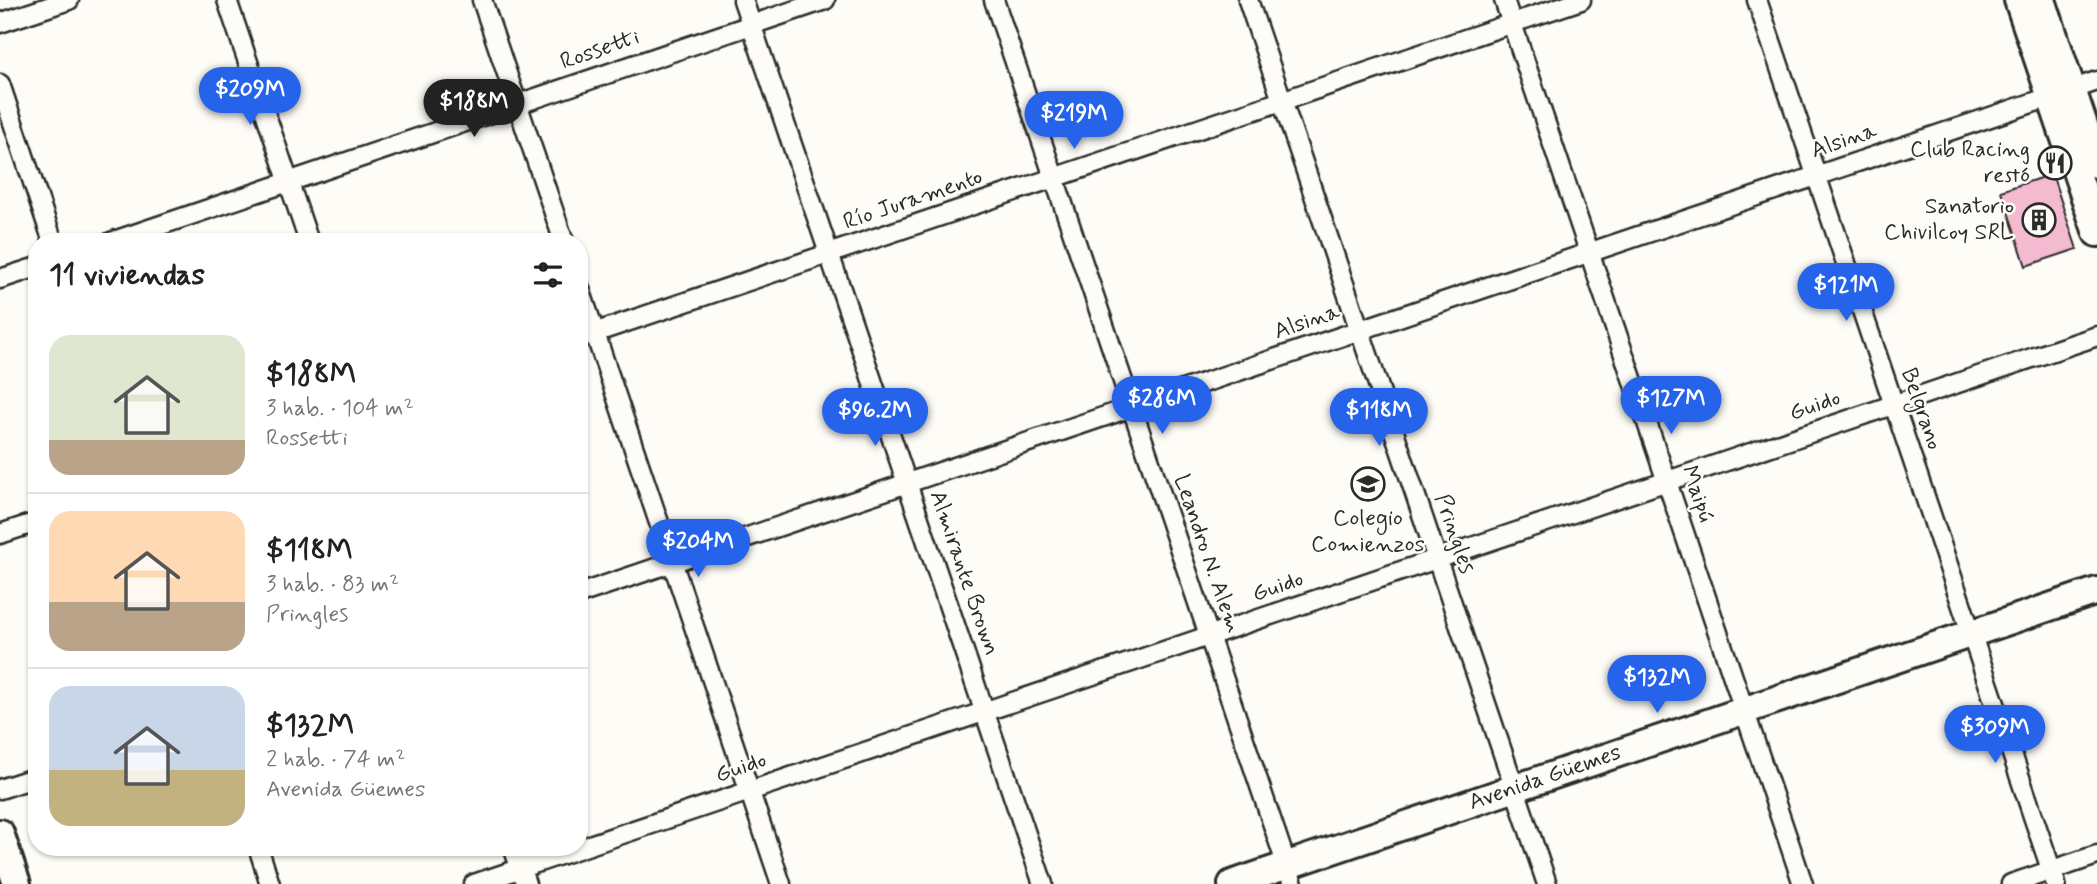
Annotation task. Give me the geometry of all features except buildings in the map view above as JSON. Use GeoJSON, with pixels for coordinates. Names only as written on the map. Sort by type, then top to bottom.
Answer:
{"type":"FeatureCollection","features":[{"type":"Feature","properties":{"kind":"main road"},"geometry":{"type":"LineString","coordinates":[[2018,0],[2097,164]]}},
{"type":"Feature","properties":{"kind":"main road"},"geometry":{"type":"LineString","coordinates":[[2042,0],[2061,93],[2097,233]]}},
{"type":"Feature","properties":{"kind":"main road","name":"Avenida Güemes"},"geometry":{"type":"LineString","coordinates":[[1232,884],[1290,874],[1515,788],[2097,592]]}},
{"type":"Feature","properties":{"kind":"main road"},"geometry":{"type":"LineString","coordinates":[[0,833],[17,884]]}},
{"type":"Feature","properties":{"kind":"street"},"geometry":{"type":"LineString","coordinates":[[0,23],[69,0]]}},
{"type":"Feature","properties":{"kind":"street"},"geometry":{"type":"LineString","coordinates":[[227,0],[306,233]]}},
{"type":"Feature","properties":{"kind":"street"},"geometry":{"type":"LineString","coordinates":[[482,0],[561,233]]}},
{"type":"Feature","properties":{"kind":"street","name":"Almirante Brown"},"geometry":{"type":"LineString","coordinates":[[743,0],[1043,884]]}},
{"type":"Feature","properties":{"kind":"street","name":"Rossetti"},"geometry":{"type":"LineString","coordinates":[[138,233],[825,0]]}},
{"type":"Feature","properties":{"kind":"street","name":"Leandro N. Alem"},"geometry":{"type":"LineString","coordinates":[[994,0],[1290,874]]}},
{"type":"Feature","properties":{"kind":"street","name":"Pringles"},"geometry":{"type":"LineString","coordinates":[[1248,0],[1547,884]]}},
{"type":"Feature","properties":{"kind":"street","name":"Maipú"},"geometry":{"type":"LineString","coordinates":[[1504,0],[1802,884]]}},
{"type":"Feature","properties":{"kind":"street","name":"Río Juramento"},"geometry":{"type":"LineString","coordinates":[[588,336],[1581,0]]}},
{"type":"Feature","properties":{"kind":"street","name":"Belgrano"},"geometry":{"type":"LineString","coordinates":[[1757,0],[2054,877]]}},
{"type":"Feature","properties":{"kind":"street","name":"Alsina"},"geometry":{"type":"LineString","coordinates":[[588,591],[2097,81]]}},
{"type":"Feature","properties":{"kind":"street"},"geometry":{"type":"LineString","coordinates":[[0,84],[50,233]]}},
{"type":"Feature","properties":{"kind":"street"},"geometry":{"type":"LineString","coordinates":[[0,279],[28,270]]}},
{"type":"Feature","properties":{"kind":"street","name":"Guido"},"geometry":{"type":"LineString","coordinates":[[588,852],[750,791],[2097,336]]}},
{"type":"Feature","properties":{"kind":"street"},"geometry":{"type":"LineString","coordinates":[[588,339],[672,562],[781,884]]}},
{"type":"Feature","properties":{"kind":"street"},"geometry":{"type":"LineString","coordinates":[[0,534],[28,525]]}},
{"type":"Feature","properties":{"kind":"street"},"geometry":{"type":"LineString","coordinates":[[0,789],[28,780]]}},
{"type":"Feature","properties":{"kind":"street"},"geometry":{"type":"LineString","coordinates":[[2011,884],[2054,877],[2097,855]]}},
{"type":"Feature","properties":{"kind":"street"},"geometry":{"type":"LineString","coordinates":[[261,856],[270,884]]}},
{"type":"Feature","properties":{"kind":"street"},"geometry":{"type":"LineString","coordinates":[[516,856],[523,876]]}},
{"type":"Feature","properties":{"kind":"street","name":"Guido"},"geometry":{"type":"LineString","coordinates":[[474,884],[523,876],[576,856]]}},
{"type":"Feature","properties":{"kind":"place","name":"Club Racing restó"},"geometry":{"type":"Point","coordinates":[2055,163]}},
{"type":"Feature","properties":{"kind":"place","name":"Sanatorio Chivilcoy SRL"},"geometry":{"type":"Point","coordinates":[2039,220]}},
{"type":"Feature","properties":{"kind":"place","name":"Colegio Comienzos"},"geometry":{"type":"Point","coordinates":[1368,484]}}]}
